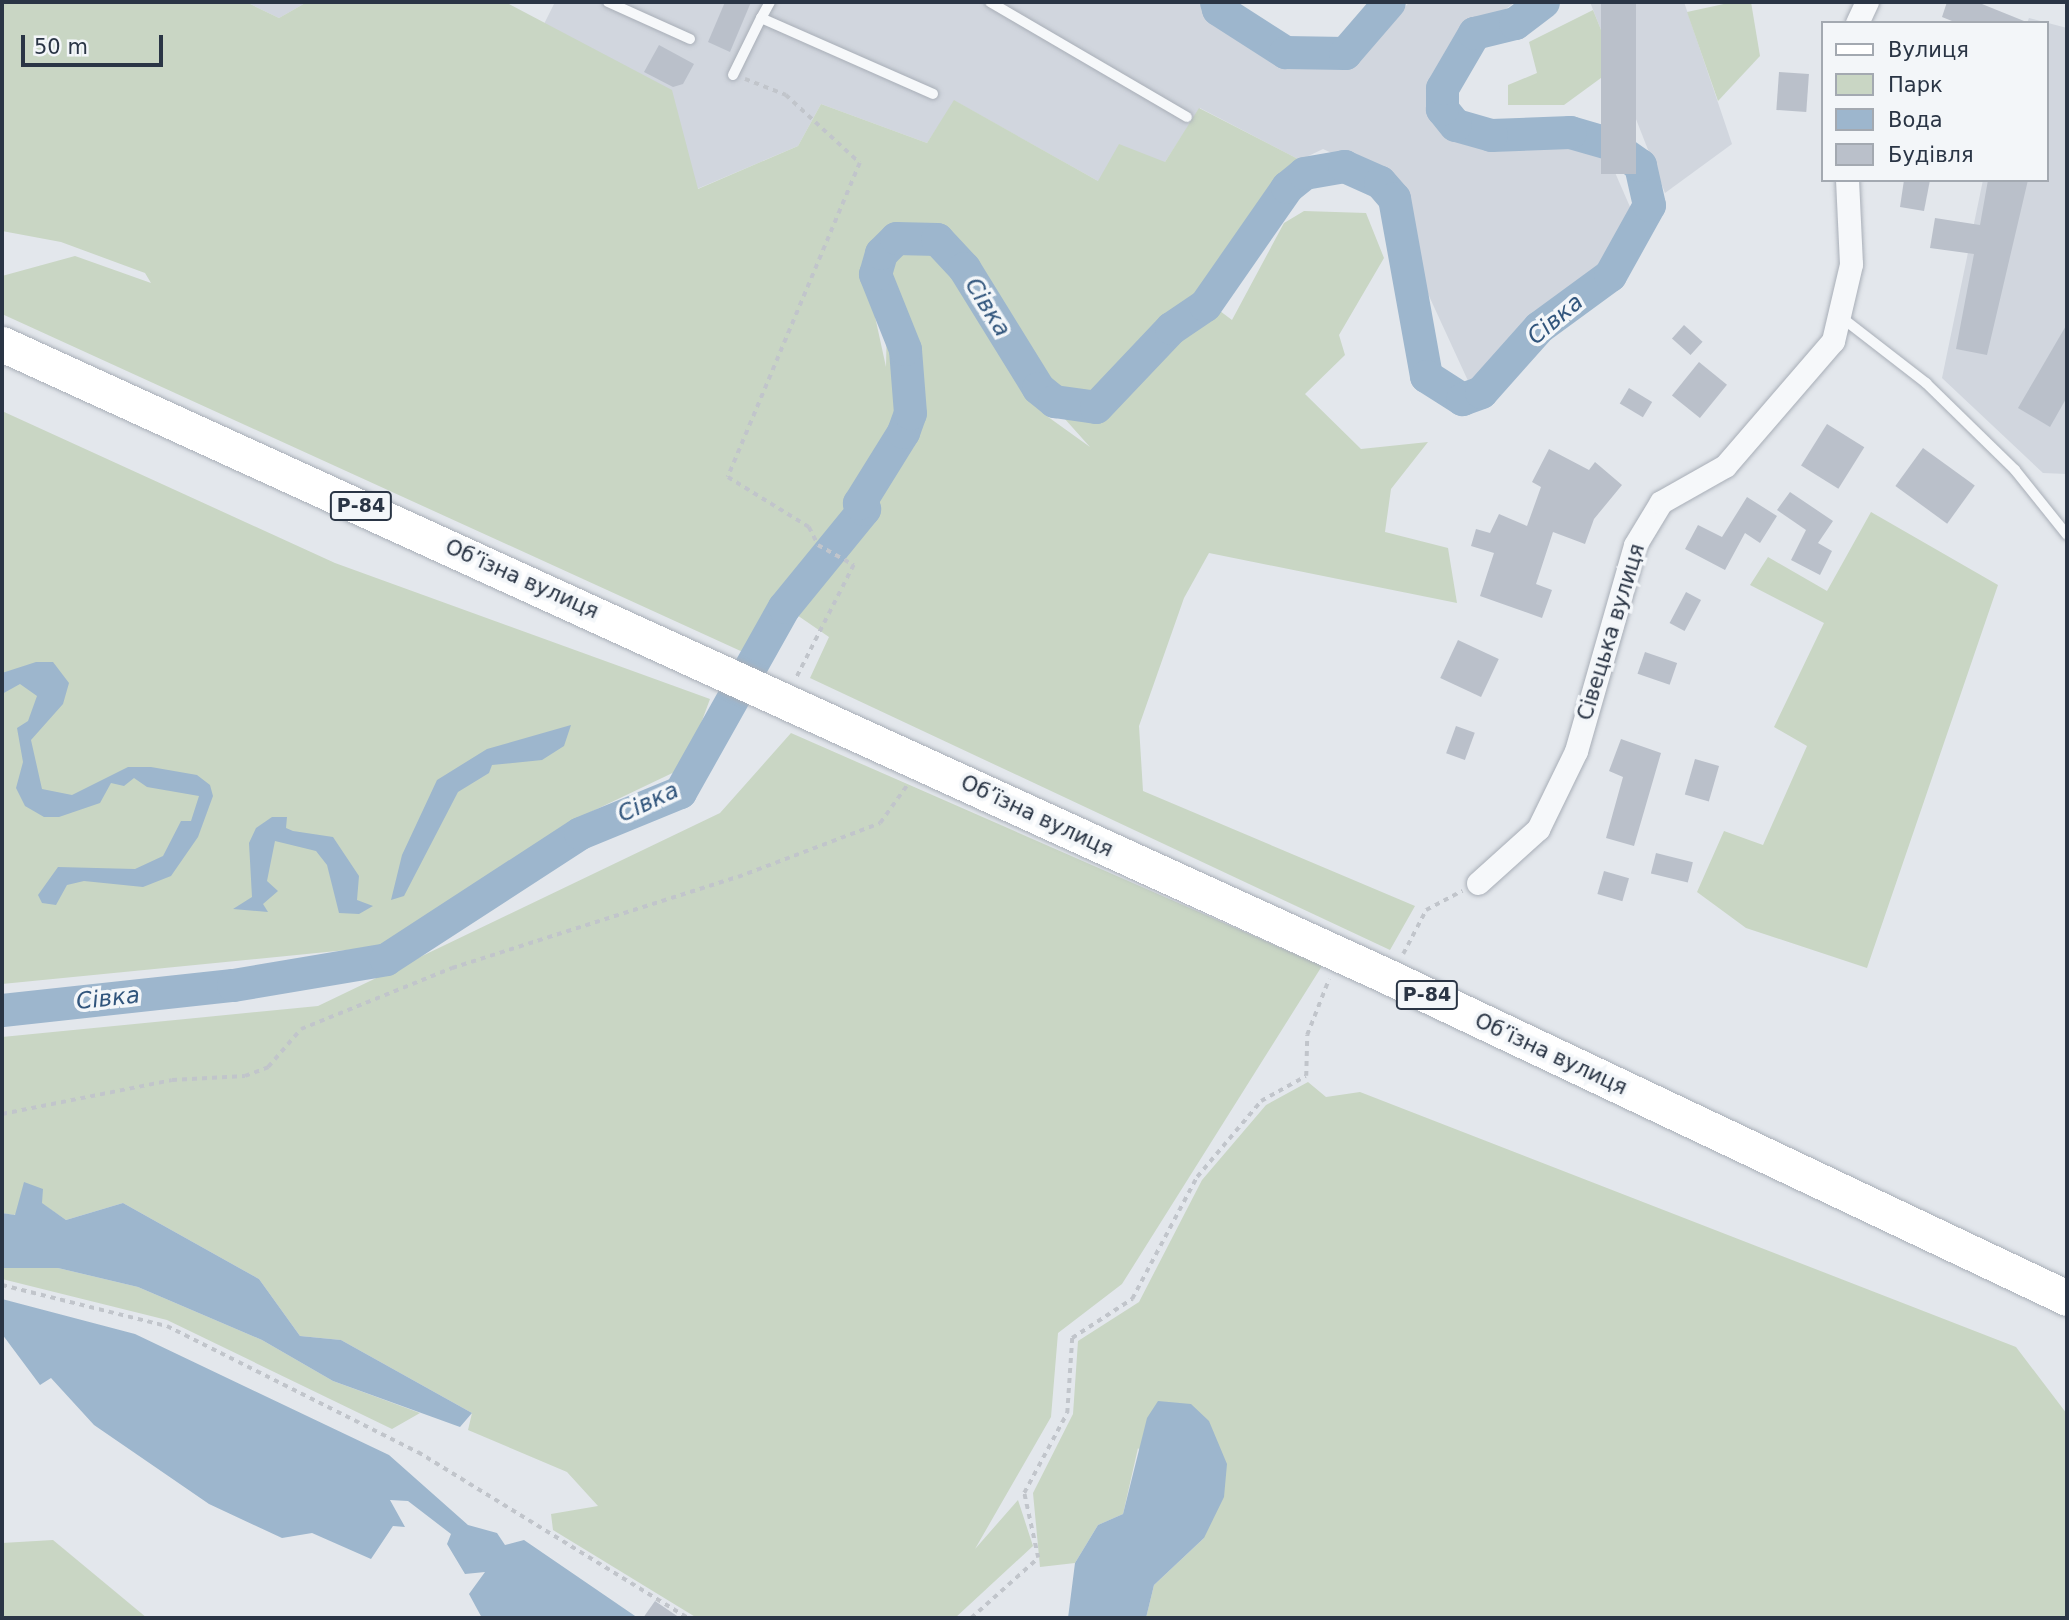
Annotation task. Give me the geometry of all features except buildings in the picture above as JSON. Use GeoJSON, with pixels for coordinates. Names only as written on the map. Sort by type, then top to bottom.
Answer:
{"type":"FeatureCollection","features":[{"type":"Feature","properties":{"kind":"main road","name":"Обʼїзна вулиця"},"geometry":{"type":"LineString","coordinates":[[2,344],[785,698],[1391,978],[2067,1298]]}},
{"type":"Feature","properties":{"kind":"street"},"geometry":{"type":"LineString","coordinates":[[1858,21],[1867,2]]}},
{"type":"Feature","properties":{"kind":"street","name":"Сівецька вулиця"},"geometry":{"type":"LineString","coordinates":[[1478,883],[1538,829],[1576,751],[1635,545],[1661,502],[1725,466],[1786,402],[1832,341],[1841,317],[1852,264],[1847,182]]}},
{"type":"Feature","properties":{"kind":"lane"},"geometry":{"type":"LineString","coordinates":[[608,2],[690,39]]}},
{"type":"Feature","properties":{"kind":"lane"},"geometry":{"type":"LineString","coordinates":[[733,75],[770,2]]}},
{"type":"Feature","properties":{"kind":"lane"},"geometry":{"type":"LineString","coordinates":[[990,2],[1187,117]]}},
{"type":"Feature","properties":{"kind":"lane"},"geometry":{"type":"LineString","coordinates":[[761,19],[933,94]]}},
{"type":"Feature","properties":{"kind":"lane"},"geometry":{"type":"LineString","coordinates":[[1841,317],[1926,383],[2015,470],[2067,535]]}},
{"type":"Feature","properties":{"kind":"path"},"geometry":{"type":"LineString","coordinates":[[733,75],[786,95],[860,163],[728,477],[809,527],[818,545],[854,565],[785,698]]}},
{"type":"Feature","properties":{"kind":"path"},"geometry":{"type":"LineString","coordinates":[[2,1114],[172,1080],[245,1076],[268,1067],[301,1029],[439,973],[738,877],[880,823],[924,763]]}},
{"type":"Feature","properties":{"kind":"path"},"geometry":{"type":"LineString","coordinates":[[1391,978],[1426,910],[1478,883]]}},
{"type":"Feature","properties":{"kind":"path"},"geometry":{"type":"LineString","coordinates":[[971,1618],[1038,1558],[1024,1493],[1067,1413],[1072,1338],[1132,1299],[1197,1177],[1261,1101],[1306,1076],[1307,1035],[1339,954]]}},
{"type":"Feature","properties":{"kind":"path"},"geometry":{"type":"LineString","coordinates":[[2,1285],[167,1326],[418,1452],[688,1618]]}},
{"type":"Feature","properties":{"kind":"shaded area"},"geometry":{"type":"Polygon","coordinates":[[[246,2],[307,2],[279,18],[246,2]]]}},
{"type":"Feature","properties":{"kind":"shaded area"},"geometry":{"type":"Polygon","coordinates":[[[555,2],[1206,2],[1282,58],[1317,64],[1347,61],[1410,2],[1515,2],[1451,51],[1437,81],[1437,115],[1460,132],[1495,143],[1603,145],[1634,216],[1604,266],[1534,320],[1469,383],[1412,259],[1399,192],[1387,178],[1323,149],[1300,160],[1200,108],[1165,162],[1098,181],[955,101],[927,143],[821,104],[798,146],[697,189],[544,24],[555,2]]]}},
{"type":"Feature","properties":{"kind":"shaded area"},"geometry":{"type":"Polygon","coordinates":[[[1590,2],[1684,2],[1732,144],[1665,193],[1590,2]]]}},
{"type":"Feature","properties":{"kind":"shaded area"},"geometry":{"type":"Polygon","coordinates":[[[2048,23],[2067,28],[2067,474],[2043,473],[1942,378],[1983,182],[2048,182],[2048,23]]]}},
{"type":"Feature","properties":{"kind":"green space"},"geometry":{"type":"Polygon","coordinates":[[[2,2],[246,2],[279,18],[307,2],[505,2],[672,90],[698,189],[798,146],[821,104],[927,143],[954,100],[1098,181],[1119,144],[1165,162],[1199,108],[1300,160],[1200,296],[1094,397],[1056,388],[947,233],[893,226],[866,275],[886,367],[888,276],[900,251],[932,248],[1044,414],[1090,447],[1064,418],[1095,414],[1177,334],[1216,308],[1232,320],[1284,223],[1304,211],[1366,213],[1384,258],[1339,335],[1345,355],[1305,394],[1361,449],[1428,442],[1391,489],[1385,532],[1448,548],[1457,603],[1209,553],[1184,598],[1139,726],[1143,791],[1415,906],[1390,950],[810,678],[829,637],[794,613],[848,545],[834,532],[777,599],[745,653],[2,314],[2,276],[75,256],[151,283],[145,273],[61,242],[2,231],[2,2]]]}},
{"type":"Feature","properties":{"kind":"green space"},"geometry":{"type":"Polygon","coordinates":[[[1733,2],[1751,2],[1760,56],[1718,101],[1687,12],[1733,2]]]}},
{"type":"Feature","properties":{"kind":"green space"},"geometry":{"type":"Polygon","coordinates":[[[1593,10],[1616,67],[1564,105],[1508,105],[1508,85],[1537,73],[1529,42],[1593,10]]]}},
{"type":"Feature","properties":{"kind":"green space"},"geometry":{"type":"Polygon","coordinates":[[[2,411],[335,563],[710,699],[685,767],[574,820],[387,946],[2,984],[2,411]]]}},
{"type":"Feature","properties":{"kind":"green space"},"geometry":{"type":"Polygon","coordinates":[[[1871,512],[1998,585],[1867,968],[1746,928],[1697,892],[1724,831],[1763,845],[1807,746],[1774,727],[1824,623],[1750,585],[1768,557],[1827,591],[1871,512]]]}},
{"type":"Feature","properties":{"kind":"green space"},"geometry":{"type":"Polygon","coordinates":[[[791,733],[1322,966],[1122,1284],[1058,1333],[1051,1417],[975,1549],[1018,1500],[1033,1546],[955,1618],[697,1618],[553,1530],[551,1514],[598,1506],[567,1472],[468,1430],[472,1413],[341,1340],[300,1336],[259,1279],[123,1203],[66,1220],[41,1203],[14,1215],[2,1213],[2,1037],[318,1006],[720,813],[791,733]]]}},
{"type":"Feature","properties":{"kind":"green space"},"geometry":{"type":"Polygon","coordinates":[[[1308,1082],[1326,1097],[1360,1092],[2016,1347],[2067,1414],[2067,1618],[1146,1618],[1154,1585],[1204,1538],[1138,1448],[1123,1514],[1098,1525],[1075,1563],[1040,1567],[1033,1493],[1073,1414],[1078,1341],[1139,1302],[1202,1180],[1266,1105],[1308,1082]]]}},
{"type":"Feature","properties":{"kind":"green space"},"geometry":{"type":"Polygon","coordinates":[[[2,1268],[58,1268],[138,1287],[262,1340],[333,1381],[420,1413],[392,1429],[167,1320],[2,1279],[2,1268]]]}},
{"type":"Feature","properties":{"kind":"green space"},"geometry":{"type":"Polygon","coordinates":[[[53,1540],[147,1618],[2,1618],[2,1543],[53,1540]]]}},
{"type":"Feature","properties":{"kind":"water"},"geometry":{"type":"Polygon","coordinates":[[[36,662],[53,662],[69,683],[63,704],[31,740],[42,789],[72,795],[128,767],[151,767],[197,775],[210,785],[213,796],[198,837],[171,876],[143,887],[84,881],[67,885],[56,905],[42,903],[38,895],[58,867],[135,869],[163,856],[181,821],[191,821],[199,796],[147,787],[134,778],[124,786],[111,783],[100,803],[59,817],[44,817],[25,806],[16,788],[23,762],[17,728],[28,721],[37,696],[20,684],[2,694],[2,673],[36,662]]]}},
{"type":"Feature","properties":{"kind":"water"},"geometry":{"type":"Polygon","coordinates":[[[571,725],[564,746],[542,760],[492,765],[489,773],[458,792],[404,896],[391,900],[402,855],[437,780],[487,749],[571,725]]]}},
{"type":"Feature","properties":{"kind":"water"},"geometry":{"type":"Polygon","coordinates":[[[272,817],[287,817],[286,828],[293,831],[333,837],[359,876],[357,900],[373,906],[359,914],[339,913],[327,865],[316,851],[275,841],[267,881],[278,891],[263,904],[268,912],[233,909],[252,897],[249,843],[256,828],[272,817]]]}},
{"type":"Feature","properties":{"kind":"water"},"geometry":{"type":"Polygon","coordinates":[[[24,1182],[43,1189],[42,1203],[66,1220],[123,1203],[259,1279],[300,1336],[341,1340],[472,1413],[460,1427],[333,1381],[262,1340],[138,1287],[58,1268],[2,1268],[2,1213],[15,1215],[24,1182]]]}},
{"type":"Feature","properties":{"kind":"water"},"geometry":{"type":"Polygon","coordinates":[[[2,1299],[135,1334],[389,1455],[468,1525],[497,1533],[505,1545],[524,1540],[638,1618],[482,1618],[469,1594],[485,1572],[465,1574],[447,1544],[451,1534],[408,1501],[390,1500],[405,1527],[393,1526],[371,1559],[312,1533],[282,1538],[209,1504],[94,1425],[51,1378],[40,1385],[2,1334],[2,1299]]]}},
{"type":"Feature","properties":{"kind":"water"},"geometry":{"type":"Polygon","coordinates":[[[1158,1401],[1191,1404],[1209,1421],[1227,1464],[1224,1497],[1204,1538],[1154,1585],[1146,1618],[1068,1618],[1075,1563],[1098,1525],[1123,1514],[1147,1418],[1158,1401]]]}},
{"type":"Feature","properties":{"kind":"waterway","name":"Сівка"},"geometry":{"type":"LineString","coordinates":[[1216,2],[1218,9],[1285,52],[1345,53],[1389,2]]}},
{"type":"Feature","properties":{"kind":"waterway","name":"Сівка"},"geometry":{"type":"LineString","coordinates":[[2,1010],[233,985],[386,959],[580,833],[680,792],[784,607],[864,509],[859,503],[903,432],[910,413],[905,349],[875,274],[881,253],[896,238],[937,239],[964,268],[1038,388],[1054,401],[1096,407],[1171,328],[1205,305],[1287,187],[1304,173],[1344,166],[1380,182],[1394,198],[1426,376],[1462,399],[1481,392],[1539,327],[1610,275],[1649,205],[1640,165],[1608,143],[1570,132],[1491,135],[1455,125],[1442,109],[1442,88],[1474,33],[1515,23],[1543,2]]}}]}
